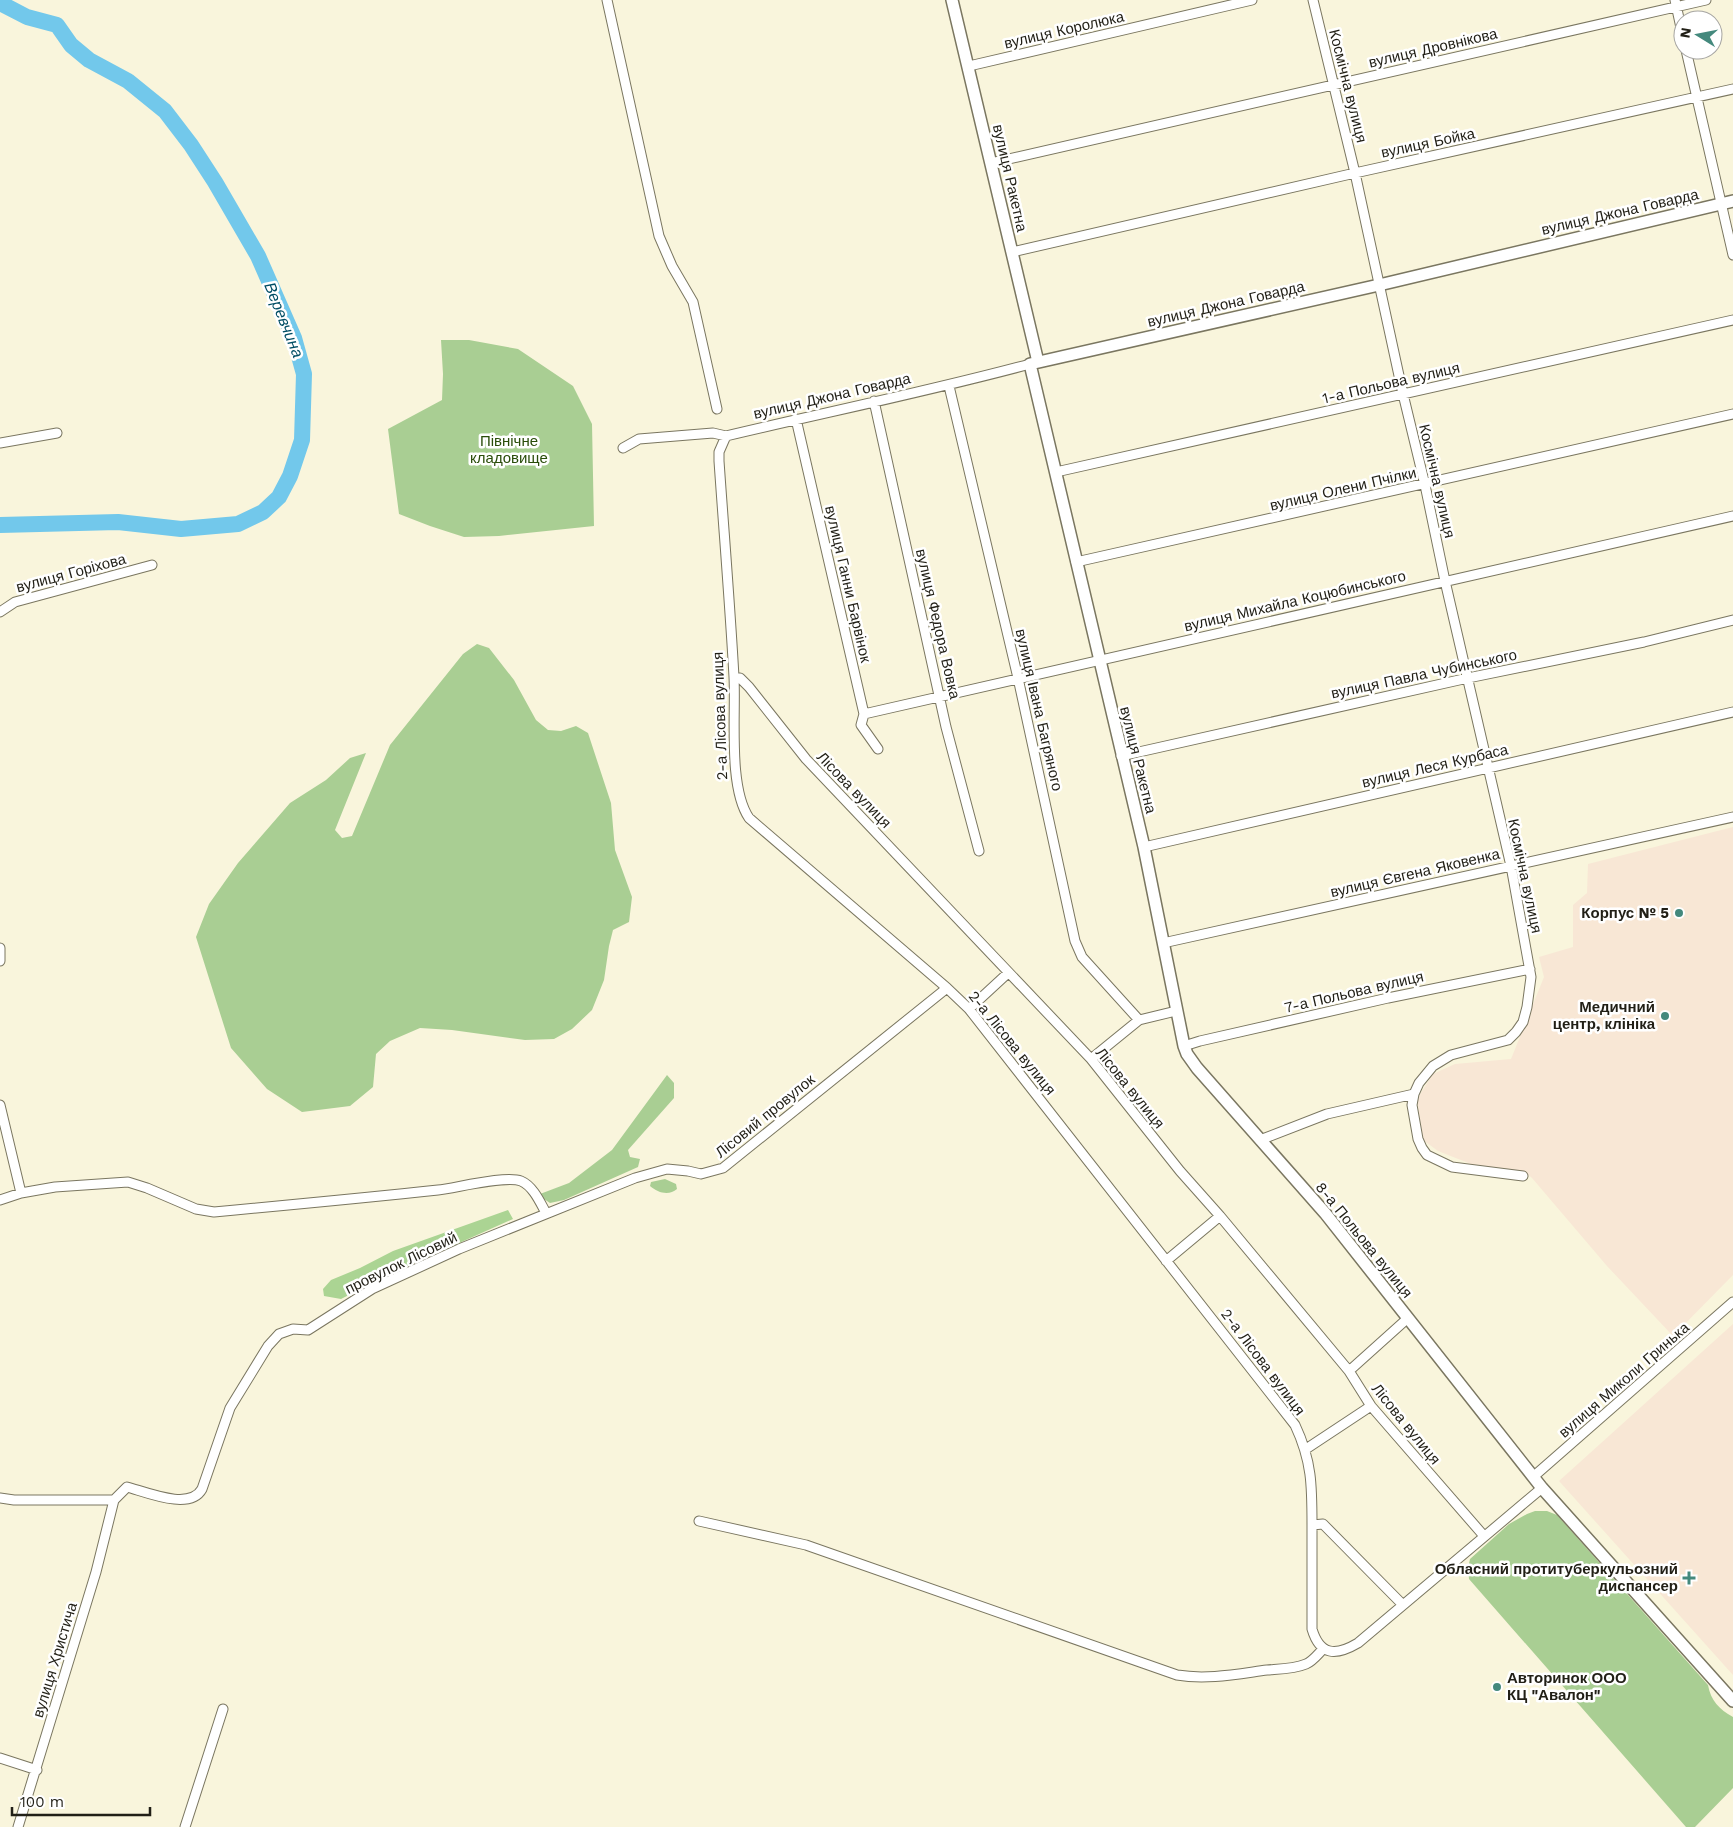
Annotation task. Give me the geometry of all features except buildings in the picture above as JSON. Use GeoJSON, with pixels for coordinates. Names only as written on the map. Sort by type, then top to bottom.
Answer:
{"type":"FeatureCollection","features":[{"type":"Feature","properties":{"kind":"street"},"geometry":{"type":"LineString","coordinates":[[607,0],[659,236],[672,266],[693,302],[717,409]]}},
{"type":"Feature","properties":{"kind":"street","name":"вулиця Ракетна"},"geometry":{"type":"LineString","coordinates":[[952,0],[1012,252],[1076,562],[1144,847],[1184,1046],[1191,1061],[1260,1140]]}},
{"type":"Feature","properties":{"kind":"street","name":"вулиця Королюка"},"geometry":{"type":"LineString","coordinates":[[969,66],[1252,0]]}},
{"type":"Feature","properties":{"kind":"street","name":"Космічна вулиця"},"geometry":{"type":"LineString","coordinates":[[1313,0],[1355,173],[1487,768],[1511,866],[1530,969],[1531,988],[1527,1007],[1523,1022],[1516,1032],[1508,1040],[1451,1055],[1434,1066],[1419,1083],[1414,1094]]}},
{"type":"Feature","properties":{"kind":"street","name":"вулиця Дровнікова"},"geometry":{"type":"LineString","coordinates":[[991,164],[1675,3],[1706,0]]}},
{"type":"Feature","properties":{"kind":"street"},"geometry":{"type":"LineString","coordinates":[[1688,60],[1696,98],[1727,202],[1733,255]]}},
{"type":"Feature","properties":{"kind":"street","name":"вулиця Бойка"},"geometry":{"type":"LineString","coordinates":[[1012,252],[1733,89]]}},
{"type":"Feature","properties":{"kind":"street","name":"вулиця Джона Говарда"},"geometry":{"type":"LineString","coordinates":[[623,448],[639,439],[713,433],[726,436],[874,401],[948,386],[1034,363],[1379,285],[1727,202]]}},
{"type":"Feature","properties":{"kind":"street","name":"1-а Польова вулиця"},"geometry":{"type":"LineString","coordinates":[[1056,472],[1733,320]]}},
{"type":"Feature","properties":{"kind":"street","name":"вулиця Івана Багряного"},"geometry":{"type":"LineString","coordinates":[[948,386],[1018,678],[1078,951],[1139,1020]]}},
{"type":"Feature","properties":{"kind":"street","name":"вулиця Федора Вовка"},"geometry":{"type":"LineString","coordinates":[[874,401],[940,696],[979,851]]}},
{"type":"Feature","properties":{"kind":"street","name":"вулиця Олени Пчілки"},"geometry":{"type":"LineString","coordinates":[[1076,562],[1425,485],[1733,414]]}},
{"type":"Feature","properties":{"kind":"street","name":"вулиця Ганни Барвінок"},"geometry":{"type":"LineString","coordinates":[[796,420],[864,714],[863,728],[878,749]]}},
{"type":"Feature","properties":{"kind":"street"},"geometry":{"type":"LineString","coordinates":[[0,443],[57,434]]}},
{"type":"Feature","properties":{"kind":"street","name":"2-а Лісова вулиця"},"geometry":{"type":"LineString","coordinates":[[726,436],[719,452],[718,461],[734,678],[736,779],[740,800],[745,812],[784,849],[969,1009],[1295,1425],[1306,1449],[1312,1487],[1312,1629],[1323,1649]]}},
{"type":"Feature","properties":{"kind":"street","name":"вулиця Михайла Коцюбинського"},"geometry":{"type":"LineString","coordinates":[[864,714],[1733,516]]}},
{"type":"Feature","properties":{"kind":"street","name":"вулиця Горіхова"},"geometry":{"type":"LineString","coordinates":[[0,612],[15,602],[152,565]]}},
{"type":"Feature","properties":{"kind":"street","name":"вулиця Павла Чубинського"},"geometry":{"type":"LineString","coordinates":[[1121,756],[1468,678],[1644,642],[1733,620]]}},
{"type":"Feature","properties":{"kind":"street","name":"Лісова вулиця"},"geometry":{"type":"LineString","coordinates":[[734,678],[740,678],[744,682],[806,759],[1091,1059],[1180,1171],[1220,1216],[1349,1371],[1371,1406],[1484,1536]]}},
{"type":"Feature","properties":{"kind":"street","name":"вулиця Леся Курбаса"},"geometry":{"type":"LineString","coordinates":[[1144,847],[1733,712]]}},
{"type":"Feature","properties":{"kind":"street","name":"вулиця Євгена Яковенка"},"geometry":{"type":"LineString","coordinates":[[1163,943],[1733,817]]}},
{"type":"Feature","properties":{"kind":"street"},"geometry":{"type":"LineString","coordinates":[[0,948],[0,961]]}},
{"type":"Feature","properties":{"kind":"street","name":"7-а Польова вулиця"},"geometry":{"type":"LineString","coordinates":[[1184,1046],[1388,998],[1530,969]]}},
{"type":"Feature","properties":{"kind":"street"},"geometry":{"type":"LineString","coordinates":[[969,1009],[1008,973]]}},
{"type":"Feature","properties":{"kind":"street","name":"Лісовий провулок"},"geometry":{"type":"LineString","coordinates":[[546,1213],[649,1173],[667,1169],[701,1174],[723,1168],[947,988]]}},
{"type":"Feature","properties":{"kind":"street"},"geometry":{"type":"LineString","coordinates":[[1091,1059],[1139,1020],[1176,1011]]}},
{"type":"Feature","properties":{"kind":"street"},"geometry":{"type":"LineString","coordinates":[[1260,1140],[1327,1114],[1414,1094],[1412,1106],[1418,1139],[1427,1155],[1452,1167],[1523,1176]]}},
{"type":"Feature","properties":{"kind":"street"},"geometry":{"type":"LineString","coordinates":[[0,1105],[21,1193]]}},
{"type":"Feature","properties":{"kind":"street","name":"8-а Польова вулиця"},"geometry":{"type":"LineString","coordinates":[[1260,1140],[1325,1213],[1542,1488],[1733,1701]]}},
{"type":"Feature","properties":{"kind":"street"},"geometry":{"type":"LineString","coordinates":[[0,1200],[21,1193],[56,1187],[128,1182],[196,1209],[214,1212],[439,1190],[511,1179],[523,1181],[528,1185],[546,1213]]}},
{"type":"Feature","properties":{"kind":"street","name":"провулок Лісовий"},"geometry":{"type":"LineString","coordinates":[[114,1500],[127,1487],[185,1501],[200,1494],[230,1408],[268,1346],[279,1334],[293,1329],[308,1330],[372,1289],[459,1249],[546,1213]]}},
{"type":"Feature","properties":{"kind":"street"},"geometry":{"type":"LineString","coordinates":[[1166,1261],[1220,1216]]}},
{"type":"Feature","properties":{"kind":"street","name":"вулиця Миколи Гринька"},"geometry":{"type":"LineString","coordinates":[[1533,1477],[1733,1302]]}},
{"type":"Feature","properties":{"kind":"street"},"geometry":{"type":"LineString","coordinates":[[1349,1371],[1408,1318]]}},
{"type":"Feature","properties":{"kind":"street"},"geometry":{"type":"LineString","coordinates":[[1306,1449],[1371,1406]]}},
{"type":"Feature","properties":{"kind":"street"},"geometry":{"type":"LineString","coordinates":[[699,1521],[806,1545],[1177,1675],[1196,1678],[1292,1667],[1306,1664],[1314,1659],[1323,1649],[1338,1652],[1351,1647],[1542,1488]]}},
{"type":"Feature","properties":{"kind":"street"},"geometry":{"type":"LineString","coordinates":[[0,1498],[14,1500],[114,1500]]}},
{"type":"Feature","properties":{"kind":"street","name":"вулиця Христича"},"geometry":{"type":"LineString","coordinates":[[18,1827],[96,1572],[114,1500]]}},
{"type":"Feature","properties":{"kind":"street"},"geometry":{"type":"LineString","coordinates":[[1312,1525],[1323,1524],[1403,1605]]}},
{"type":"Feature","properties":{"kind":"street"},"geometry":{"type":"LineString","coordinates":[[185,1827],[223,1709]]}},
{"type":"Feature","properties":{"kind":"street"},"geometry":{"type":"LineString","coordinates":[[0,1758],[36,1770]]}},
{"type":"Feature","properties":{"kind":"shaded area"},"geometry":{"type":"Polygon","coordinates":[[[1733,827],[1733,1275],[1673,1336],[1607,1266],[1526,1173],[1476,1166],[1438,1151],[1423,1140],[1417,1099],[1433,1074],[1455,1064],[1511,1059],[1544,977],[1539,957],[1573,947],[1573,905],[1587,893],[1588,864],[1733,827]]]}},
{"type":"Feature","properties":{"kind":"shaded area","name":"Обласний протитуберкульозний диспансер"},"geometry":{"type":"Polygon","coordinates":[[[1733,1324],[1733,1675],[1559,1481],[1733,1324]]]}},
{"type":"Feature","properties":{"kind":"green space","name":"Північне кладовище"},"geometry":{"type":"Polygon","coordinates":[[[441,340],[469,340],[518,349],[573,386],[592,424],[594,526],[499,536],[464,537],[399,514],[388,429],[442,400],[441,340]]]}},
{"type":"Feature","properties":{"kind":"green space"},"geometry":{"type":"Polygon","coordinates":[[[477,644],[489,648],[514,680],[536,720],[548,730],[561,731],[576,726],[588,733],[611,803],[615,850],[632,897],[629,922],[613,930],[604,980],[592,1010],[572,1029],[554,1039],[525,1040],[452,1030],[420,1028],[390,1041],[376,1054],[373,1087],[350,1106],[302,1112],[267,1089],[231,1048],[196,937],[209,904],[238,863],[290,803],[326,780],[350,758],[366,753],[335,830],[342,838],[352,836],[390,745],[463,654],[477,644]]]}},
{"type":"Feature","properties":{"kind":"green space"},"geometry":{"type":"Polygon","coordinates":[[[667,1075],[674,1083],[674,1098],[628,1150],[630,1157],[640,1159],[638,1167],[564,1200],[550,1203],[544,1199],[540,1194],[569,1183],[612,1150],[667,1075]]]}},
{"type":"Feature","properties":{"kind":"green space"},"geometry":{"type":"Polygon","coordinates":[[[665,1179],[676,1184],[677,1189],[664,1193],[650,1186],[651,1182],[665,1179]]]}},
{"type":"Feature","properties":{"kind":"green space"},"geometry":{"type":"Polygon","coordinates":[[[508,1210],[513,1219],[390,1274],[341,1299],[324,1296],[323,1289],[331,1280],[393,1251],[508,1210]]]}},
{"type":"Feature","properties":{"kind":"green space"},"geometry":{"type":"Polygon","coordinates":[[[1535,1511],[1547,1511],[1557,1515],[1708,1685],[1711,1696],[1716,1704],[1733,1717],[1733,1788],[1695,1827],[1686,1827],[1469,1579],[1468,1568],[1470,1559],[1509,1524],[1535,1511]]]}},
{"type":"Feature","properties":{"kind":"waterway","name":"Веревчина"},"geometry":{"type":"LineString","coordinates":[[0,3],[27,17],[57,25],[71,45],[89,60],[128,81],[165,111],[191,145],[215,182],[258,256],[294,338],[304,374],[302,440],[290,476],[279,497],[263,512],[238,524],[181,529],[118,522],[0,525]]}},
{"type":"Feature","properties":{"kind":"place","name":"Корпус № 5"},"geometry":{"type":"Point","coordinates":[1679,913]}},
{"type":"Feature","properties":{"kind":"place","name":"Медичний центр, клініка"},"geometry":{"type":"Point","coordinates":[1665,1016]}},
{"type":"Feature","properties":{"kind":"place","name":"Обласний протитуберкульозний диспансер"},"geometry":{"type":"Point","coordinates":[1689,1578]}},
{"type":"Feature","properties":{"kind":"place","name":"Авторинок ООО КЦ \"Авалон\""},"geometry":{"type":"Point","coordinates":[1497,1687]}}]}
